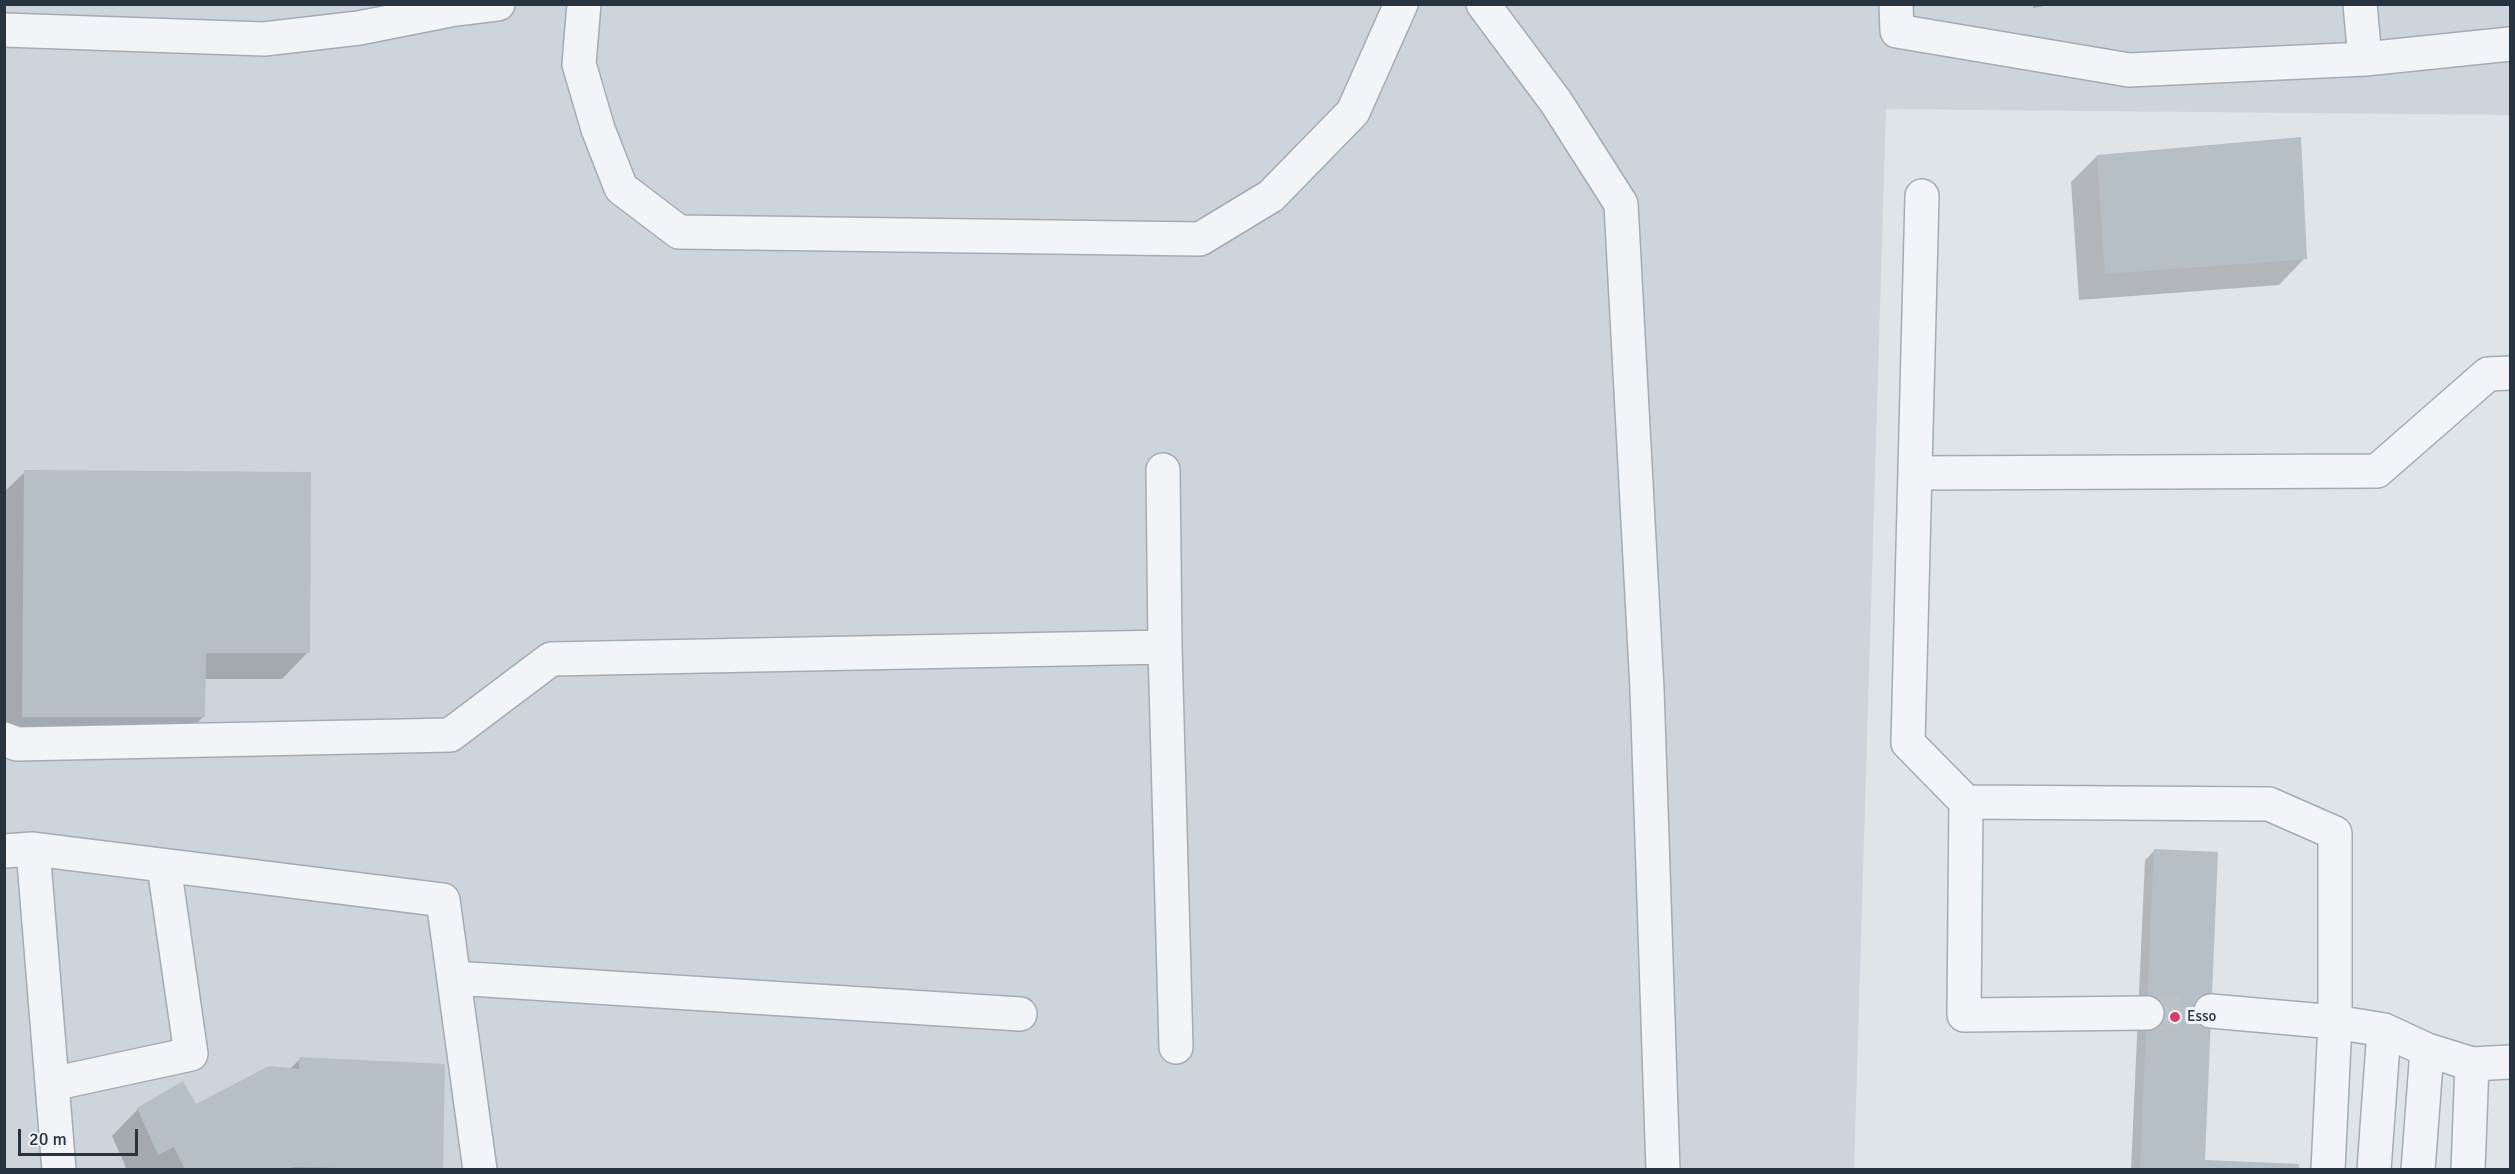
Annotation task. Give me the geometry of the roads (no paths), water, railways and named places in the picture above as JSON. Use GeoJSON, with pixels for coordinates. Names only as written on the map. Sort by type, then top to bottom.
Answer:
{"type":"FeatureCollection","features":[{"type":"Feature","properties":{"kind":"lane"},"geometry":{"type":"LineString","coordinates":[[4,30],[264,39],[359,28],[450,10],[498,4]]}},
{"type":"Feature","properties":{"kind":"lane"},"geometry":{"type":"LineString","coordinates":[[584,4],[579,64],[598,129],[621,188],[679,232],[1200,239],[1271,196],[1353,112],[1401,4]]}},
{"type":"Feature","properties":{"kind":"lane"},"geometry":{"type":"LineString","coordinates":[[1483,4],[1556,102],[1621,204],[1647,689],[1663,1170]]}},
{"type":"Feature","properties":{"kind":"lane"},"geometry":{"type":"LineString","coordinates":[[1896,4],[1897,31],[2130,70],[2366,59],[2511,44]]}},
{"type":"Feature","properties":{"kind":"lane"},"geometry":{"type":"LineString","coordinates":[[2360,4],[2366,59]]}},
{"type":"Feature","properties":{"kind":"lane"},"geometry":{"type":"LineString","coordinates":[[1922,196],[1908,743],[1966,802],[1964,1015],[2147,1013]]}},
{"type":"Feature","properties":{"kind":"lane"},"geometry":{"type":"LineString","coordinates":[[1915,474],[2377,471],[2488,374],[2511,373]]}},
{"type":"Feature","properties":{"kind":"lane"},"geometry":{"type":"LineString","coordinates":[[1162,470],[1176,1047]]}},
{"type":"Feature","properties":{"kind":"lane"},"geometry":{"type":"LineString","coordinates":[[4,740],[17,744],[450,735],[551,658],[1165,647]]}},
{"type":"Feature","properties":{"kind":"lane"},"geometry":{"type":"LineString","coordinates":[[1966,802],[2269,804],[2335,833],[2336,1022],[2328,1170]]}},
{"type":"Feature","properties":{"kind":"lane"},"geometry":{"type":"LineString","coordinates":[[58,1170],[52,1083],[19,850],[443,900],[480,1170]]}},
{"type":"Feature","properties":{"kind":"lane"},"geometry":{"type":"LineString","coordinates":[[52,1083],[191,1054],[164,866]]}},
{"type":"Feature","properties":{"kind":"lane"},"geometry":{"type":"LineString","coordinates":[[454,978],[1020,1014]]}},
{"type":"Feature","properties":{"kind":"lane"},"geometry":{"type":"LineString","coordinates":[[2211,1011],[2336,1022],[2384,1030],[2427,1050],[2472,1065],[2511,1062]]}},
{"type":"Feature","properties":{"kind":"lane"},"geometry":{"type":"LineString","coordinates":[[2374,1170],[2384,1030]]}},
{"type":"Feature","properties":{"kind":"lane"},"geometry":{"type":"LineString","coordinates":[[2418,1170],[2427,1050]]}},
{"type":"Feature","properties":{"kind":"lane"},"geometry":{"type":"LineString","coordinates":[[2468,1170],[2472,1065]]}},
{"type":"Feature","properties":{"kind":"tunnel"},"geometry":{"type":"LineString","coordinates":[[2147,1013],[2211,1011]]}},
{"type":"Feature","properties":{"kind":"place","name":"Esso"},"geometry":{"type":"Point","coordinates":[2175,1017]}}]}
